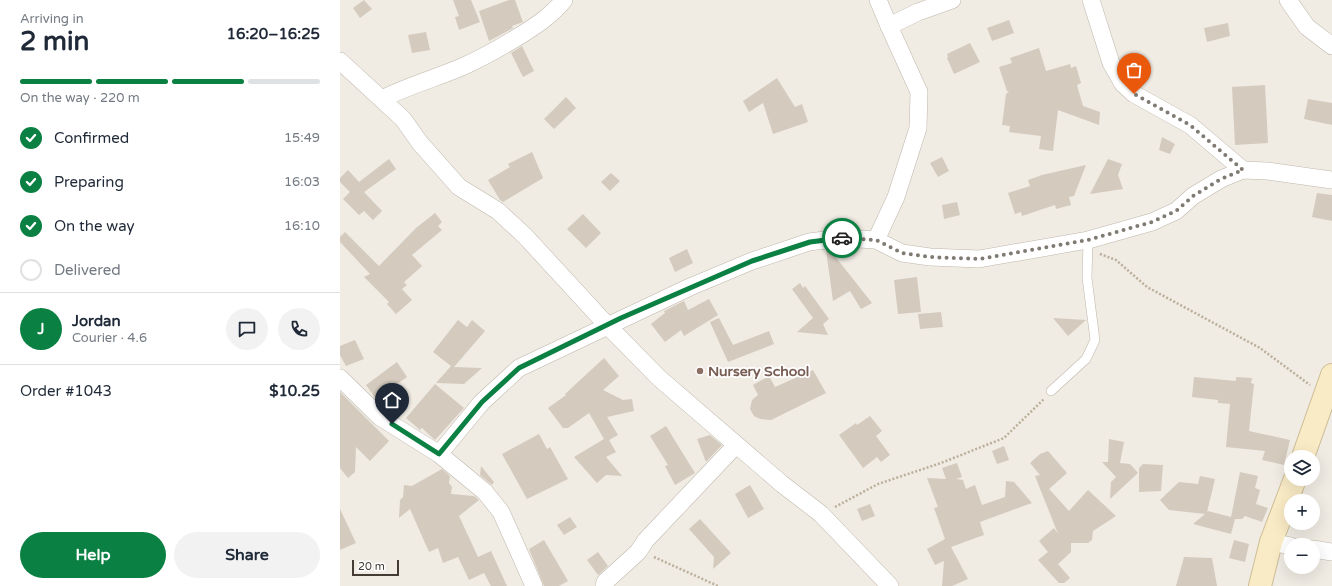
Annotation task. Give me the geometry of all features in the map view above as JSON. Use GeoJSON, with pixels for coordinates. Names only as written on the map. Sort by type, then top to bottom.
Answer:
{"type":"FeatureCollection","features":[{"type":"Feature","properties":{"kind":"main road"},"geometry":{"type":"LineString","coordinates":[[1306,450],[1332,374]]}},
{"type":"Feature","properties":{"kind":"main road"},"geometry":{"type":"LineString","coordinates":[[1260,586],[1281,544],[1293,486]]}},
{"type":"Feature","properties":{"kind":"street"},"geometry":{"type":"LineString","coordinates":[[382,99],[403,88],[440,76],[483,57],[536,25],[556,10],[564,0]]}},
{"type":"Feature","properties":{"kind":"street"},"geometry":{"type":"LineString","coordinates":[[876,240],[896,197],[918,128],[919,92],[878,0]]}},
{"type":"Feature","properties":{"kind":"street"},"geometry":{"type":"LineString","coordinates":[[889,26],[918,12],[952,0]]}},
{"type":"Feature","properties":{"kind":"street"},"geometry":{"type":"LineString","coordinates":[[1091,0],[1111,63],[1124,84],[1134,94],[1190,125],[1243,170]]}},
{"type":"Feature","properties":{"kind":"street"},"geometry":{"type":"LineString","coordinates":[[1288,0],[1307,27],[1332,46]]}},
{"type":"Feature","properties":{"kind":"street"},"geometry":{"type":"LineString","coordinates":[[340,61],[403,119],[420,143],[459,187],[498,211],[514,224],[607,325],[659,378],[782,484],[821,514],[890,586]]}},
{"type":"Feature","properties":{"kind":"street"},"geometry":{"type":"LineString","coordinates":[[439,454],[482,402],[519,368],[607,325],[752,261],[802,244],[842,238],[876,240],[902,253],[930,257],[979,259],[1088,245],[1152,222],[1176,211],[1193,196],[1221,179],[1243,170],[1267,171],[1332,180]]}},
{"type":"Feature","properties":{"kind":"street"},"geometry":{"type":"LineString","coordinates":[[340,378],[380,417],[439,454],[495,502],[501,512],[534,586]]}},
{"type":"Feature","properties":{"kind":"street"},"geometry":{"type":"LineString","coordinates":[[604,586],[605,582],[638,552],[646,540],[736,445]]}},
{"type":"Feature","properties":{"kind":"street"},"geometry":{"type":"LineString","coordinates":[[1320,550],[1332,552]]}},
{"type":"Feature","properties":{"kind":"lane"},"geometry":{"type":"LineString","coordinates":[[1051,391],[1086,359],[1095,340],[1087,278],[1088,245]]}},
{"type":"Feature","properties":{"kind":"path"},"geometry":{"type":"LineString","coordinates":[[1088,245],[1116,260],[1147,287],[1260,348],[1325,396]]}},
{"type":"Feature","properties":{"kind":"path"},"geometry":{"type":"LineString","coordinates":[[821,514],[878,484],[941,463],[1004,438],[1051,391]]}},
{"type":"Feature","properties":{"kind":"path"},"geometry":{"type":"LineString","coordinates":[[638,552],[665,561],[718,586]]}},
{"type":"Feature","properties":{"kind":"building"},"geometry":{"type":"Polygon","coordinates":[[[364,0],[372,9],[360,18],[353,8],[364,0]]]}},
{"type":"Feature","properties":{"kind":"building"},"geometry":{"type":"Polygon","coordinates":[[[453,0],[471,0],[480,22],[459,30],[455,17],[459,16],[453,0]]]}},
{"type":"Feature","properties":{"kind":"building"},"geometry":{"type":"Polygon","coordinates":[[[509,0],[515,0],[523,22],[512,26],[513,28],[489,41],[479,11],[509,0]]]}},
{"type":"Feature","properties":{"kind":"building"},"geometry":{"type":"Polygon","coordinates":[[[1009,20],[1014,33],[992,41],[987,28],[1009,20]]]}},
{"type":"Feature","properties":{"kind":"building"},"geometry":{"type":"Polygon","coordinates":[[[1228,23],[1230,36],[1207,42],[1204,28],[1228,23]]]}},
{"type":"Feature","properties":{"kind":"building"},"geometry":{"type":"Polygon","coordinates":[[[426,32],[430,50],[412,53],[408,35],[426,32]]]}},
{"type":"Feature","properties":{"kind":"building"},"geometry":{"type":"Polygon","coordinates":[[[970,43],[980,62],[954,74],[947,58],[947,54],[970,43]]]}},
{"type":"Feature","properties":{"kind":"building"},"geometry":{"type":"Polygon","coordinates":[[[522,46],[534,71],[523,77],[511,53],[522,46]]]}},
{"type":"Feature","properties":{"kind":"building"},"geometry":{"type":"Polygon","coordinates":[[[1039,48],[1046,71],[1070,64],[1071,68],[1076,66],[1081,83],[1077,85],[1083,106],[1100,112],[1099,125],[1058,110],[1053,151],[1039,149],[1041,136],[1009,132],[1010,126],[1002,125],[1006,94],[1009,91],[1007,91],[999,67],[1012,63],[1010,58],[1039,48]]]}},
{"type":"Feature","properties":{"kind":"building"},"geometry":{"type":"Polygon","coordinates":[[[777,78],[795,107],[802,104],[808,122],[773,134],[763,103],[749,112],[743,101],[777,78]]]}},
{"type":"Feature","properties":{"kind":"building"},"geometry":{"type":"Polygon","coordinates":[[[1265,85],[1268,143],[1235,145],[1232,87],[1265,85]]]}},
{"type":"Feature","properties":{"kind":"building"},"geometry":{"type":"Polygon","coordinates":[[[566,97],[576,108],[554,129],[544,119],[566,97]]]}},
{"type":"Feature","properties":{"kind":"building"},"geometry":{"type":"Polygon","coordinates":[[[1308,99],[1332,103],[1332,125],[1304,119],[1308,99]]]}},
{"type":"Feature","properties":{"kind":"building"},"geometry":{"type":"Polygon","coordinates":[[[1162,137],[1175,144],[1170,154],[1159,150],[1162,137]]]}},
{"type":"Feature","properties":{"kind":"building"},"geometry":{"type":"Polygon","coordinates":[[[532,152],[543,178],[503,202],[500,200],[488,180],[510,167],[508,164],[532,152]]]}},
{"type":"Feature","properties":{"kind":"building"},"geometry":{"type":"Polygon","coordinates":[[[942,157],[949,171],[938,177],[930,163],[942,157]]]}},
{"type":"Feature","properties":{"kind":"building"},"geometry":{"type":"Polygon","coordinates":[[[389,159],[396,169],[364,192],[382,211],[373,220],[364,211],[359,215],[343,199],[350,192],[340,182],[340,178],[348,170],[359,182],[389,159]]]}},
{"type":"Feature","properties":{"kind":"building"},"geometry":{"type":"Polygon","coordinates":[[[1108,159],[1122,164],[1118,175],[1123,189],[1090,194],[1108,159]]]}},
{"type":"Feature","properties":{"kind":"building"},"geometry":{"type":"Polygon","coordinates":[[[1086,165],[1074,196],[1069,197],[1071,205],[1056,209],[1055,205],[1022,216],[1021,212],[1015,214],[1008,193],[1030,186],[1028,180],[1042,175],[1086,165]]]}},
{"type":"Feature","properties":{"kind":"building"},"geometry":{"type":"Polygon","coordinates":[[[611,173],[620,181],[610,191],[601,182],[611,173]]]}},
{"type":"Feature","properties":{"kind":"building"},"geometry":{"type":"Polygon","coordinates":[[[1317,193],[1332,195],[1332,221],[1312,217],[1317,193]]]}},
{"type":"Feature","properties":{"kind":"building"},"geometry":{"type":"Polygon","coordinates":[[[957,202],[960,215],[944,219],[942,205],[957,202]]]}},
{"type":"Feature","properties":{"kind":"building"},"geometry":{"type":"Polygon","coordinates":[[[435,213],[442,222],[438,226],[442,230],[412,255],[422,266],[404,282],[407,285],[402,289],[412,300],[396,314],[387,304],[389,302],[364,277],[370,274],[340,242],[340,237],[345,232],[379,266],[416,228],[435,213]]]}},
{"type":"Feature","properties":{"kind":"building"},"geometry":{"type":"Polygon","coordinates":[[[583,214],[601,233],[586,248],[567,229],[583,214]]]}},
{"type":"Feature","properties":{"kind":"building"},"geometry":{"type":"Polygon","coordinates":[[[687,249],[693,263],[675,272],[669,258],[687,249]]]}},
{"type":"Feature","properties":{"kind":"building"},"geometry":{"type":"Polygon","coordinates":[[[826,250],[830,250],[872,303],[861,309],[850,291],[833,301],[826,250]]]}},
{"type":"Feature","properties":{"kind":"building"},"geometry":{"type":"Polygon","coordinates":[[[917,277],[921,312],[898,314],[894,280],[917,277]]]}},
{"type":"Feature","properties":{"kind":"building"},"geometry":{"type":"Polygon","coordinates":[[[800,283],[803,288],[805,286],[829,319],[823,324],[828,335],[797,332],[813,318],[792,289],[800,283]]]}},
{"type":"Feature","properties":{"kind":"building"},"geometry":{"type":"Polygon","coordinates":[[[709,299],[718,315],[684,336],[681,330],[665,342],[651,324],[665,313],[664,311],[684,301],[688,310],[709,299]]]}},
{"type":"Feature","properties":{"kind":"building"},"geometry":{"type":"Polygon","coordinates":[[[941,312],[943,327],[920,329],[918,314],[941,312]]]}},
{"type":"Feature","properties":{"kind":"building"},"geometry":{"type":"Polygon","coordinates":[[[719,318],[733,345],[769,331],[774,344],[728,362],[710,322],[719,318]]]}},
{"type":"Feature","properties":{"kind":"building"},"geometry":{"type":"Polygon","coordinates":[[[1053,318],[1086,320],[1068,336],[1053,318]]]}},
{"type":"Feature","properties":{"kind":"building"},"geometry":{"type":"Polygon","coordinates":[[[458,320],[467,327],[472,320],[485,331],[454,367],[482,368],[464,384],[436,383],[451,366],[433,352],[458,320]]]}},
{"type":"Feature","properties":{"kind":"building"},"geometry":{"type":"Polygon","coordinates":[[[355,340],[364,359],[346,366],[340,355],[340,346],[355,340]]]}},
{"type":"Feature","properties":{"kind":"building"},"geometry":{"type":"Polygon","coordinates":[[[604,358],[619,376],[603,390],[623,400],[632,399],[634,411],[607,417],[618,435],[609,440],[616,452],[606,457],[622,476],[606,475],[597,483],[574,457],[604,439],[589,413],[568,428],[563,428],[548,408],[566,395],[565,394],[604,358]]]}},
{"type":"Feature","properties":{"kind":"building"},"geometry":{"type":"Polygon","coordinates":[[[397,362],[407,377],[376,399],[366,385],[397,362]]]}},
{"type":"Feature","properties":{"kind":"building"},"geometry":{"type":"Polygon","coordinates":[[[813,370],[826,393],[771,420],[760,419],[754,416],[750,409],[752,400],[758,395],[753,385],[769,376],[775,387],[813,370]]]}},
{"type":"Feature","properties":{"kind":"building"},"geometry":{"type":"Polygon","coordinates":[[[1194,377],[1236,381],[1236,377],[1252,378],[1251,383],[1254,384],[1249,431],[1290,440],[1288,450],[1284,450],[1284,465],[1262,460],[1265,451],[1226,447],[1230,404],[1218,403],[1218,400],[1192,397],[1194,377]]]}},
{"type":"Feature","properties":{"kind":"building"},"geometry":{"type":"Polygon","coordinates":[[[435,384],[464,408],[435,440],[422,428],[420,430],[406,418],[435,384]]]}},
{"type":"Feature","properties":{"kind":"building"},"geometry":{"type":"Polygon","coordinates":[[[340,392],[389,441],[370,461],[356,447],[355,472],[348,478],[340,468],[340,392]]]}},
{"type":"Feature","properties":{"kind":"building"},"geometry":{"type":"Polygon","coordinates":[[[870,416],[882,431],[876,436],[890,455],[881,462],[877,457],[863,468],[839,435],[856,423],[857,425],[870,416]]]}},
{"type":"Feature","properties":{"kind":"building"},"geometry":{"type":"Polygon","coordinates":[[[666,426],[695,473],[675,485],[665,466],[668,465],[650,436],[666,426]]]}},
{"type":"Feature","properties":{"kind":"building"},"geometry":{"type":"Polygon","coordinates":[[[539,434],[547,449],[550,447],[568,479],[527,499],[502,454],[539,434]]]}},
{"type":"Feature","properties":{"kind":"building"},"geometry":{"type":"Polygon","coordinates":[[[710,435],[722,445],[706,462],[697,439],[710,435]]]}},
{"type":"Feature","properties":{"kind":"building"},"geometry":{"type":"Polygon","coordinates":[[[1109,439],[1124,442],[1120,463],[1130,464],[1138,473],[1110,499],[1111,482],[1116,477],[1102,462],[1108,462],[1109,439]]]}},
{"type":"Feature","properties":{"kind":"building"},"geometry":{"type":"Polygon","coordinates":[[[1004,446],[1009,460],[997,464],[992,451],[1004,446]]]}},
{"type":"Feature","properties":{"kind":"building"},"geometry":{"type":"Polygon","coordinates":[[[1048,451],[1067,473],[1049,489],[1069,511],[1088,490],[1116,516],[1093,531],[1092,540],[1088,543],[1071,543],[1071,552],[1058,564],[1070,578],[1064,583],[1059,583],[1038,560],[1048,552],[1039,541],[1054,528],[1058,534],[1035,476],[1040,475],[1030,463],[1040,454],[1048,451]]]}},
{"type":"Feature","properties":{"kind":"building"},"geometry":{"type":"Polygon","coordinates":[[[957,463],[962,477],[956,479],[963,480],[966,489],[975,485],[982,505],[1005,497],[1006,481],[1014,482],[1032,503],[980,522],[984,535],[951,547],[968,579],[952,586],[942,586],[944,561],[935,565],[927,549],[945,539],[934,508],[938,507],[927,478],[946,479],[942,468],[957,463]]]}},
{"type":"Feature","properties":{"kind":"building"},"geometry":{"type":"Polygon","coordinates":[[[1143,464],[1163,465],[1161,491],[1139,492],[1139,468],[1143,464]]]}},
{"type":"Feature","properties":{"kind":"building"},"geometry":{"type":"Polygon","coordinates":[[[481,466],[494,482],[492,485],[480,475],[481,466]]]}},
{"type":"Feature","properties":{"kind":"building"},"geometry":{"type":"Polygon","coordinates":[[[442,469],[450,476],[449,483],[452,487],[451,494],[474,496],[479,500],[459,516],[478,557],[491,551],[507,586],[491,586],[484,573],[469,580],[458,557],[443,563],[438,548],[429,552],[410,509],[399,518],[400,500],[403,497],[404,485],[412,486],[442,469]]]}},
{"type":"Feature","properties":{"kind":"building"},"geometry":{"type":"Polygon","coordinates":[[[1240,472],[1258,476],[1255,488],[1260,490],[1256,504],[1268,508],[1262,522],[1245,516],[1242,519],[1235,519],[1231,534],[1193,524],[1205,514],[1169,510],[1160,500],[1179,482],[1198,484],[1200,476],[1215,479],[1207,512],[1231,517],[1240,472]]]}},
{"type":"Feature","properties":{"kind":"building"},"geometry":{"type":"Polygon","coordinates":[[[750,485],[764,509],[748,518],[735,494],[750,485]]]}},
{"type":"Feature","properties":{"kind":"building"},"geometry":{"type":"Polygon","coordinates":[[[870,504],[875,516],[862,521],[857,509],[870,504]]]}},
{"type":"Feature","properties":{"kind":"building"},"geometry":{"type":"Polygon","coordinates":[[[340,509],[356,543],[340,550],[340,509]]]}},
{"type":"Feature","properties":{"kind":"building"},"geometry":{"type":"Polygon","coordinates":[[[570,517],[577,527],[564,535],[557,525],[570,517]]]}},
{"type":"Feature","properties":{"kind":"building"},"geometry":{"type":"Polygon","coordinates":[[[700,519],[731,553],[713,569],[714,557],[689,529],[700,519]]]}},
{"type":"Feature","properties":{"kind":"building"},"geometry":{"type":"Polygon","coordinates":[[[544,540],[568,581],[559,586],[544,586],[529,549],[544,540]]]}},
{"type":"Feature","properties":{"kind":"building"},"geometry":{"type":"Polygon","coordinates":[[[1234,540],[1249,544],[1245,562],[1229,558],[1234,540]]]}},
{"type":"Feature","properties":{"kind":"building"},"geometry":{"type":"Polygon","coordinates":[[[598,552],[608,566],[598,575],[587,560],[598,552]]]}},
{"type":"Feature","properties":{"kind":"building"},"geometry":{"type":"Polygon","coordinates":[[[1184,557],[1212,558],[1217,586],[1176,586],[1184,557]]]}},
{"type":"Feature","properties":{"kind":"way so far"},"geometry":{"type":"LineString","coordinates":[[842,238],[876,240],[902,253],[930,257],[979,259],[1088,240],[1152,222],[1176,211],[1193,196],[1221,179],[1243,170],[1190,125],[1151,105],[1134,94]]}},
{"type":"Feature","properties":{"kind":"place","name":"Nursery School"},"geometry":{"type":"Point","coordinates":[700,371]}},
{"type":"Feature","properties":{"kind":"route"},"geometry":{"type":"LineString","coordinates":[[392,424],[439,454],[482,402],[519,368],[690,286],[752,261],[810,242],[842,238]]}}]}
